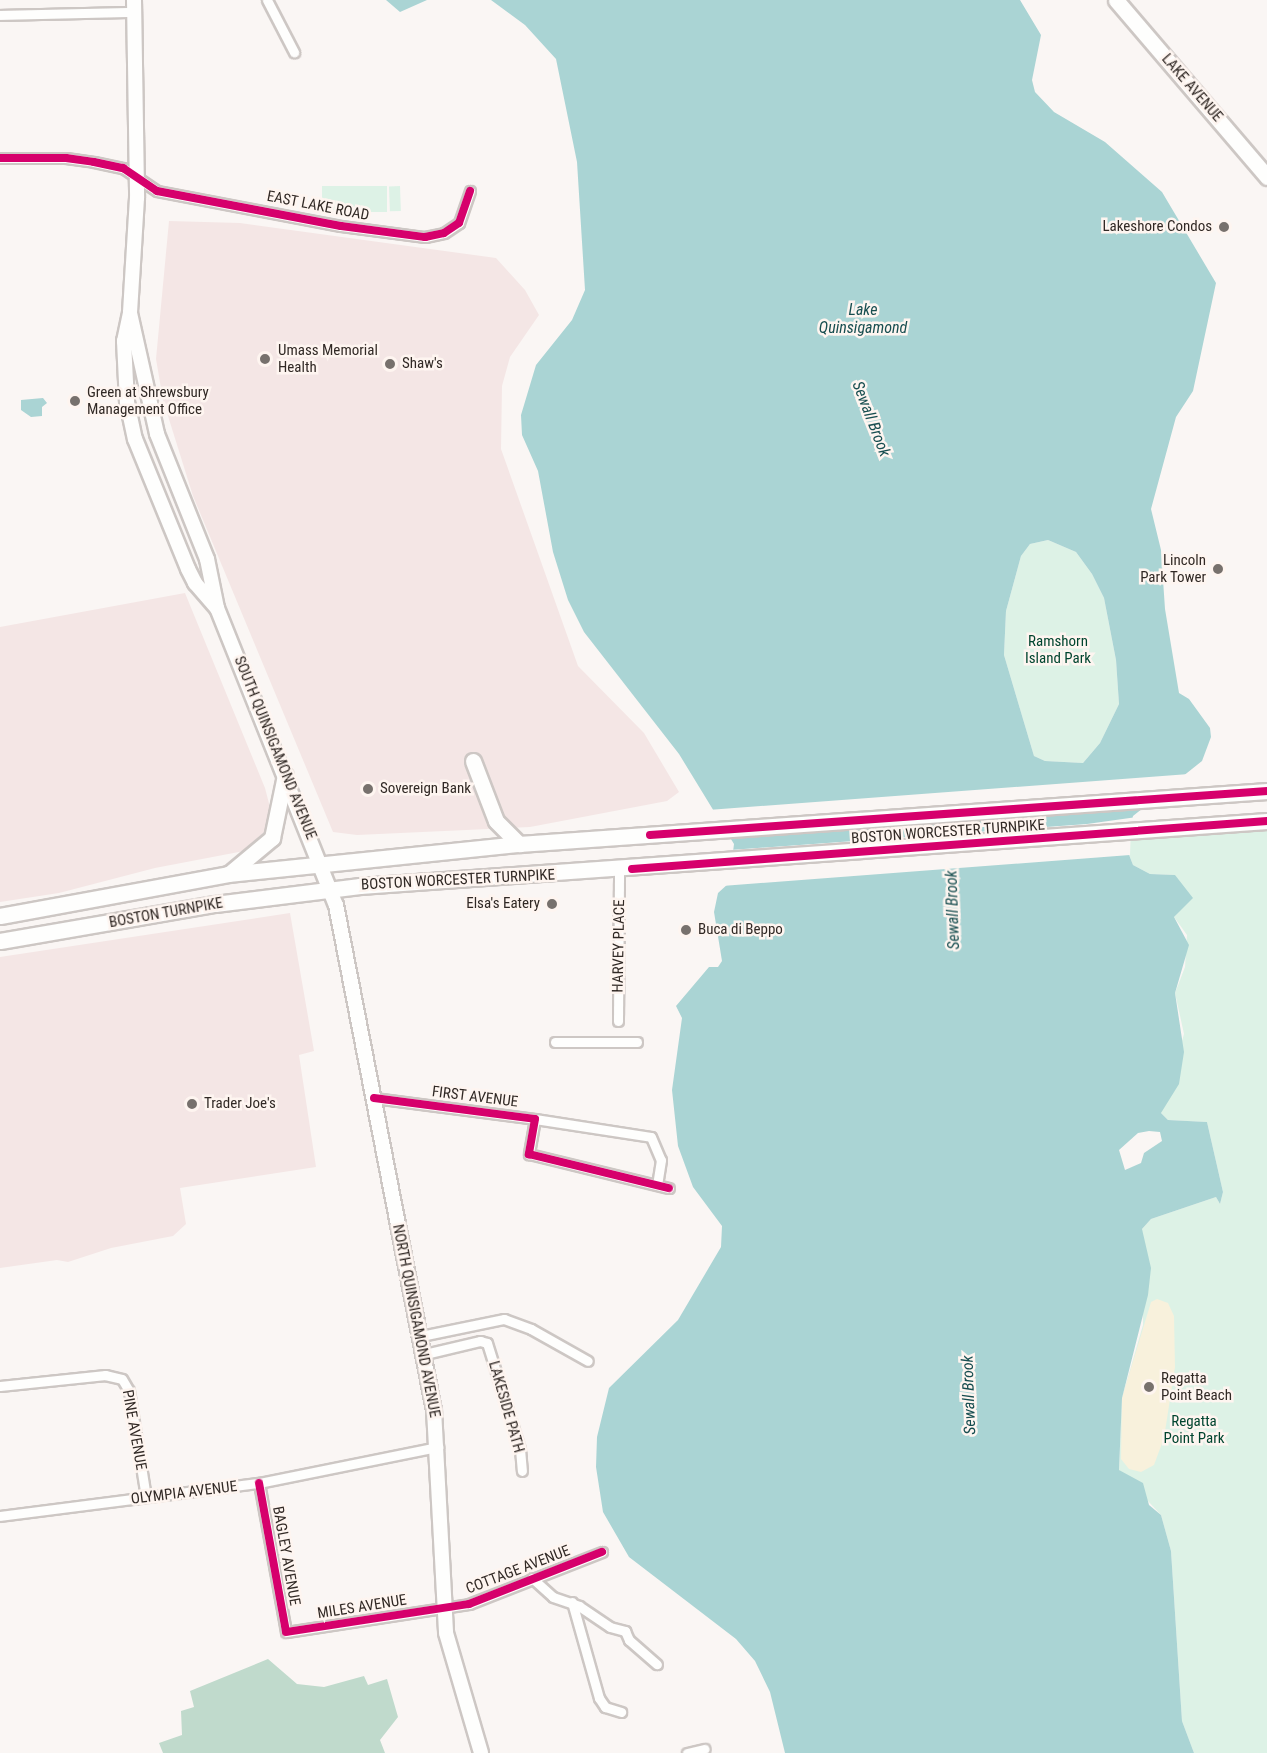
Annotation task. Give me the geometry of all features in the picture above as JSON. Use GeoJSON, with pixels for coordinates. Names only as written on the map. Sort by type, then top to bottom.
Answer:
{"type":"FeatureCollection","features":[{"type":"Feature","properties":{"kind":"main road","name":"LAKE AVENUE"},"geometry":{"type":"LineString","coordinates":[[1122,2],[1267,177]]}},
{"type":"Feature","properties":{"kind":"main road","name":"SOUTH QUINSIGAMOND AVENUE"},"geometry":{"type":"LineString","coordinates":[[134,6],[137,181],[130,313],[124,373],[135,440],[195,583],[217,608]]}},
{"type":"Feature","properties":{"kind":"main road","name":"SOUTH QUINSIGAMOND AVENUE"},"geometry":{"type":"LineString","coordinates":[[130,313],[153,421],[207,559],[217,608],[332,889]]}},
{"type":"Feature","properties":{"kind":"main road"},"geometry":{"type":"LineString","coordinates":[[473,760],[496,820],[519,844]]}},
{"type":"Feature","properties":{"kind":"main road"},"geometry":{"type":"LineString","coordinates":[[228,874],[272,838],[285,775]]}},
{"type":"Feature","properties":{"kind":"main road","name":"BOSTON WORCESTER TURNPIKE"},"geometry":{"type":"LineString","coordinates":[[323,867],[519,844],[1260,791]]}},
{"type":"Feature","properties":{"kind":"main road","name":"BOSTON WORCESTER TURNPIKE"},"geometry":{"type":"LineString","coordinates":[[332,889],[1267,822]]}},
{"type":"Feature","properties":{"kind":"main road","name":"BOSTON TURNPIKE"},"geometry":{"type":"LineString","coordinates":[[0,916],[228,874],[323,867]]}},
{"type":"Feature","properties":{"kind":"main road","name":"BOSTON TURNPIKE"},"geometry":{"type":"LineString","coordinates":[[0,941],[215,904],[332,889]]}},
{"type":"Feature","properties":{"kind":"main road","name":"NORTH QUINSIGAMOND AVENUE"},"geometry":{"type":"LineString","coordinates":[[332,889],[424,1354],[438,1447],[442,1608],[452,1663],[481,1753]]}},
{"type":"Feature","properties":{"kind":"street"},"geometry":{"type":"LineString","coordinates":[[267,0],[294,52]]}},
{"type":"Feature","properties":{"kind":"street"},"geometry":{"type":"LineString","coordinates":[[0,15],[134,6]]}},
{"type":"Feature","properties":{"kind":"street","name":"EAST LAKE ROAD"},"geometry":{"type":"LineString","coordinates":[[0,158],[66,158],[94,162],[123,168],[137,181],[157,190],[341,226],[425,237],[444,232],[459,223],[470,191]]}},
{"type":"Feature","properties":{"kind":"street","name":"HARVEY PLACE"},"geometry":{"type":"LineString","coordinates":[[618,1021],[625,869]]}},
{"type":"Feature","properties":{"kind":"street"},"geometry":{"type":"LineString","coordinates":[[555,1042],[638,1042]]}},
{"type":"Feature","properties":{"kind":"street","name":"FIRST AVENUE"},"geometry":{"type":"LineString","coordinates":[[374,1098],[534,1119],[528,1154],[669,1188]]}},
{"type":"Feature","properties":{"kind":"street"},"geometry":{"type":"LineString","coordinates":[[534,1119],[651,1137],[661,1160],[657,1185]]}},
{"type":"Feature","properties":{"kind":"street"},"geometry":{"type":"LineString","coordinates":[[421,1336],[504,1319],[531,1329],[588,1361]]}},
{"type":"Feature","properties":{"kind":"street"},"geometry":{"type":"LineString","coordinates":[[424,1354],[447,1349],[443,1332]]}},
{"type":"Feature","properties":{"kind":"street","name":"LAKESIDE PATH"},"geometry":{"type":"LineString","coordinates":[[447,1349],[480,1341],[487,1343],[520,1449],[522,1471]]}},
{"type":"Feature","properties":{"kind":"street","name":"PINE AVENUE"},"geometry":{"type":"LineString","coordinates":[[0,1386],[105,1375],[122,1379],[129,1391],[146,1497]]}},
{"type":"Feature","properties":{"kind":"street","name":"OLYMPIA AVENUE"},"geometry":{"type":"LineString","coordinates":[[0,1516],[260,1484],[438,1447]]}},
{"type":"Feature","properties":{"kind":"street","name":"BAGLEY AVENUE"},"geometry":{"type":"LineString","coordinates":[[260,1484],[286,1632]]}},
{"type":"Feature","properties":{"kind":"street","name":"COTTAGE AVENUE"},"geometry":{"type":"LineString","coordinates":[[442,1608],[484,1600],[532,1578],[603,1551]]}},
{"type":"Feature","properties":{"kind":"street"},"geometry":{"type":"LineString","coordinates":[[532,1578],[553,1597],[572,1602],[591,1618],[625,1630],[629,1640],[657,1664]]}},
{"type":"Feature","properties":{"kind":"street"},"geometry":{"type":"LineString","coordinates":[[572,1602],[599,1698],[609,1709],[621,1712]]}},
{"type":"Feature","properties":{"kind":"street","name":"MILES AVENUE"},"geometry":{"type":"LineString","coordinates":[[286,1632],[442,1608]]}},
{"type":"Feature","properties":{"kind":"street"},"geometry":{"type":"LineString","coordinates":[[687,1753],[705,1749]]}},
{"type":"Feature","properties":{"kind":"shaded area"},"geometry":{"type":"Polygon","coordinates":[[[169,221],[240,223],[496,258],[525,290],[539,315],[510,357],[502,386],[501,449],[578,666],[644,733],[679,792],[667,801],[530,827],[357,835],[333,832],[193,496],[163,400],[156,359],[169,221]]]}},
{"type":"Feature","properties":{"kind":"shaded area"},"geometry":{"type":"Polygon","coordinates":[[[185,593],[265,788],[272,815],[270,826],[244,851],[155,868],[59,893],[0,902],[0,627],[185,593]]]}},
{"type":"Feature","properties":{"kind":"shaded area"},"geometry":{"type":"Polygon","coordinates":[[[290,913],[314,1051],[299,1055],[316,1167],[180,1188],[186,1224],[173,1236],[111,1248],[68,1262],[57,1260],[0,1268],[0,957],[290,913]]]}},
{"type":"Feature","properties":{"kind":"green space"},"geometry":{"type":"Polygon","coordinates":[[[322,186],[387,186],[387,212],[322,212],[322,186]]]}},
{"type":"Feature","properties":{"kind":"green space"},"geometry":{"type":"Polygon","coordinates":[[[389,186],[400,186],[401,211],[390,211],[389,186]]]}},
{"type":"Feature","properties":{"kind":"green space","name":"Ramshorn Island Park"},"geometry":{"type":"Polygon","coordinates":[[[1048,540],[1076,552],[1092,574],[1104,598],[1116,660],[1119,704],[1100,743],[1083,763],[1045,761],[1034,756],[1004,655],[1006,611],[1021,556],[1030,544],[1048,540]]]}},
{"type":"Feature","properties":{"kind":"green space","name":"Regatta Point Park"},"geometry":{"type":"Polygon","coordinates":[[[1267,822],[1267,1753],[1194,1753],[1182,1721],[1171,1551],[1161,1515],[1119,1470],[1122,1398],[1143,1325],[1142,1229],[1151,1219],[1216,1197],[1220,1204],[1223,1192],[1207,1122],[1168,1120],[1161,1113],[1184,1034],[1175,993],[1185,967],[1187,935],[1174,917],[1181,909],[1175,875],[1150,874],[1133,865],[1126,847],[1128,832],[1267,822]]]}},
{"type":"Feature","properties":{"kind":"green space"},"geometry":{"type":"Polygon","coordinates":[[[268,1659],[297,1684],[324,1687],[364,1676],[368,1685],[387,1679],[398,1717],[380,1740],[385,1753],[163,1753],[159,1743],[182,1735],[181,1711],[194,1707],[190,1691],[268,1659]]]}},
{"type":"Feature","properties":{"kind":"sand","name":"Regatta Point Beach"},"geometry":{"type":"Polygon","coordinates":[[[1157,1299],[1168,1303],[1174,1316],[1175,1367],[1164,1438],[1154,1465],[1141,1472],[1129,1469],[1121,1459],[1122,1398],[1151,1302],[1157,1299]]]}},
{"type":"Feature","properties":{"kind":"water"},"geometry":{"type":"Polygon","coordinates":[[[386,0],[427,0],[400,12],[386,0]]]}},
{"type":"Feature","properties":{"kind":"water","name":"Lake Quinsigamond"},"geometry":{"type":"Polygon","coordinates":[[[491,0],[1020,0],[1041,35],[1032,80],[1035,92],[1054,112],[1105,142],[1162,192],[1216,283],[1193,391],[1176,417],[1151,509],[1161,550],[1165,609],[1179,693],[1189,699],[1210,728],[1211,737],[1202,761],[1133,816],[1126,847],[1133,865],[1150,874],[1175,875],[1193,898],[1174,917],[1189,945],[1175,993],[1184,1052],[1179,1084],[1161,1113],[1168,1120],[1207,1122],[1223,1192],[1220,1204],[1216,1197],[1151,1219],[1142,1229],[1151,1268],[1148,1295],[1122,1398],[1119,1470],[1143,1483],[1149,1505],[1161,1515],[1171,1551],[1182,1721],[1194,1753],[785,1753],[770,1692],[755,1661],[736,1639],[629,1557],[603,1512],[596,1467],[597,1437],[609,1388],[678,1320],[721,1247],[722,1226],[693,1187],[678,1146],[672,1090],[682,1018],[676,1006],[709,967],[718,967],[722,961],[714,912],[718,893],[729,883],[734,844],[679,754],[584,632],[568,600],[553,552],[538,471],[522,435],[521,415],[536,365],[572,320],[585,290],[577,162],[556,59],[525,25],[491,0]],[[1048,540],[1030,544],[1021,556],[1006,611],[1004,655],[1034,756],[1045,761],[1083,763],[1100,743],[1119,704],[1116,660],[1104,598],[1092,574],[1076,552],[1048,540]],[[1160,1132],[1138,1133],[1119,1150],[1125,1170],[1141,1163],[1144,1153],[1162,1141],[1160,1132]]]}},
{"type":"Feature","properties":{"kind":"water"},"geometry":{"type":"Polygon","coordinates":[[[43,398],[47,403],[42,407],[42,416],[31,417],[21,410],[21,400],[43,398]]]}},
{"type":"Feature","properties":{"kind":"pier"},"geometry":{"type":"Polygon","coordinates":[[[1189,774],[1164,799],[1147,809],[728,839],[708,810],[1189,774]]]}},
{"type":"Feature","properties":{"kind":"pier"},"geometry":{"type":"Polygon","coordinates":[[[1137,817],[1131,827],[1130,855],[722,886],[726,882],[730,850],[1087,824],[1137,817]]]}},
{"type":"Feature","properties":{"kind":"cycle path"},"geometry":{"type":"LineString","coordinates":[[0,158],[66,158],[94,162],[123,168],[157,191],[341,226],[425,237],[444,233],[459,223],[470,191]]}},
{"type":"Feature","properties":{"kind":"cycle path"},"geometry":{"type":"LineString","coordinates":[[650,835],[1267,791]]}},
{"type":"Feature","properties":{"kind":"cycle path"},"geometry":{"type":"LineString","coordinates":[[632,869],[1267,821]]}},
{"type":"Feature","properties":{"kind":"cycle path"},"geometry":{"type":"LineString","coordinates":[[374,1098],[535,1119],[529,1154],[669,1188]]}},
{"type":"Feature","properties":{"kind":"cycle path"},"geometry":{"type":"LineString","coordinates":[[259,1483],[286,1632],[469,1604],[602,1552]]}},
{"type":"Feature","properties":{"kind":"place","name":"Lakeshore Condos"},"geometry":{"type":"Point","coordinates":[1224,227]}},
{"type":"Feature","properties":{"kind":"place","name":"Umass Memorial Health"},"geometry":{"type":"Point","coordinates":[265,359]}},
{"type":"Feature","properties":{"kind":"place","name":"Shaw's"},"geometry":{"type":"Point","coordinates":[390,364]}},
{"type":"Feature","properties":{"kind":"place","name":"Green at Shrewsbury Management Office"},"geometry":{"type":"Point","coordinates":[75,401]}},
{"type":"Feature","properties":{"kind":"place","name":"Lincoln Park Tower"},"geometry":{"type":"Point","coordinates":[1218,569]}},
{"type":"Feature","properties":{"kind":"place","name":"Sovereign Bank"},"geometry":{"type":"Point","coordinates":[368,789]}},
{"type":"Feature","properties":{"kind":"place","name":"Elsa's Eatery"},"geometry":{"type":"Point","coordinates":[552,904]}},
{"type":"Feature","properties":{"kind":"place","name":"Buca di Beppo"},"geometry":{"type":"Point","coordinates":[686,930]}},
{"type":"Feature","properties":{"kind":"place","name":"Trader Joe's"},"geometry":{"type":"Point","coordinates":[192,1104]}},
{"type":"Feature","properties":{"kind":"place","name":"Regatta Point Beach"},"geometry":{"type":"Point","coordinates":[1149,1387]}},
{"type":"Feature","properties":{"kind":"water label","name":"Sewall Brook"},"geometry":{"type":"Point","coordinates":[871,419]}},
{"type":"Feature","properties":{"kind":"water label","name":"Sewall Brook"},"geometry":{"type":"Point","coordinates":[953,910]}},
{"type":"Feature","properties":{"kind":"water label","name":"Sewall Brook"},"geometry":{"type":"Point","coordinates":[969,1395]}}]}
